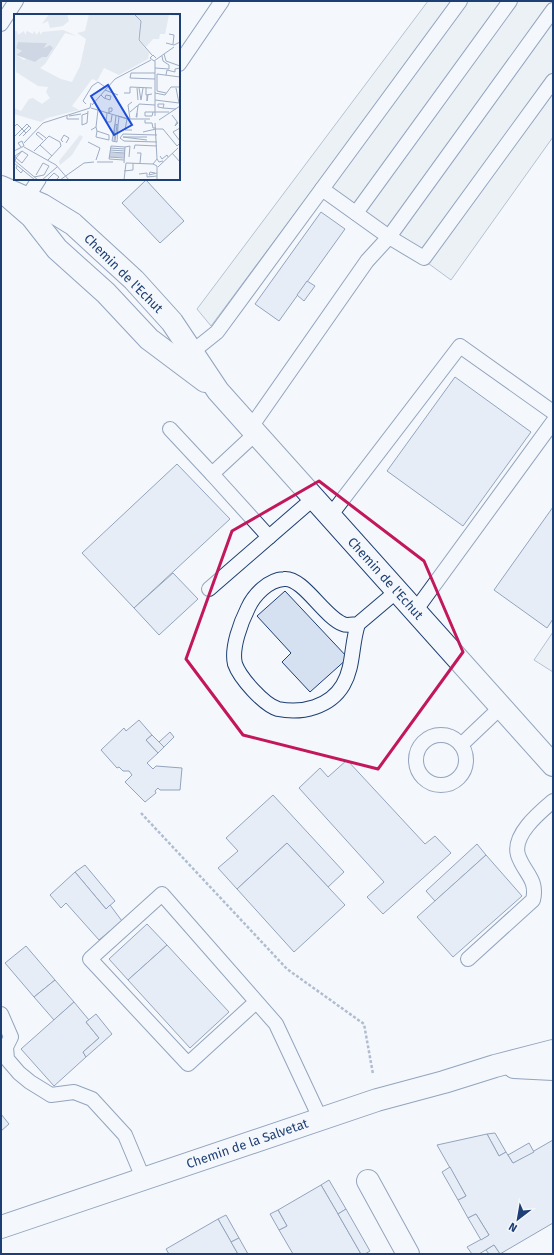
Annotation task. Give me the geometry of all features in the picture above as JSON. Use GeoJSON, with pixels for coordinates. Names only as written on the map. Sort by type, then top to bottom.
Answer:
{"type":"FeatureCollection","features":[{"type":"Feature","properties":{"kind":"street","name":"Chemin de l'Echut"},"geometry":{"type":"LineString","coordinates":[[1,187],[42,204],[73,224],[103,250],[172,322],[218,391],[553,765]]}},
{"type":"Feature","properties":{"kind":"street","name":"Chemin de l'Echut"},"geometry":{"type":"LineString","coordinates":[[1,190],[32,217],[57,249],[106,293],[149,339],[218,391]]}},
{"type":"Feature","properties":{"kind":"street","name":"Chemin de la Salvetat"},"geometry":{"type":"LineString","coordinates":[[2,1225],[320,1118],[377,1100],[553,1050]]}},
{"type":"Feature","properties":{"kind":"street","name":"Chemin de la Salvetat"},"geometry":{"type":"LineString","coordinates":[[495,1066],[553,1069]]}},
{"type":"Feature","properties":{"kind":"street"},"geometry":{"type":"LineString","coordinates":[[368,1181],[408,1254]]}},
{"type":"Feature","properties":{"kind":"lane"},"geometry":{"type":"LineString","coordinates":[[1,24],[16,1]]}},
{"type":"Feature","properties":{"kind":"lane"},"geometry":{"type":"LineString","coordinates":[[180,63],[222,1]]}},
{"type":"Feature","properties":{"kind":"lane"},"geometry":{"type":"LineString","coordinates":[[192,352],[217,332],[460,1]]}},
{"type":"Feature","properties":{"kind":"lane"},"geometry":{"type":"LineString","coordinates":[[356,213],[510,1]]}},
{"type":"Feature","properties":{"kind":"lane"},"geometry":{"type":"LineString","coordinates":[[212,474],[253,430],[367,261],[389,237],[553,10]]}},
{"type":"Feature","properties":{"kind":"lane"},"geometry":{"type":"LineString","coordinates":[[322,189],[389,237],[424,258],[553,81]]}},
{"type":"Feature","properties":{"kind":"lane"},"geometry":{"type":"LineString","coordinates":[[27,198],[38,180]]}},
{"type":"Feature","properties":{"kind":"lane"},"geometry":{"type":"LineString","coordinates":[[330,516],[460,346],[553,412]]}},
{"type":"Feature","properties":{"kind":"lane"},"geometry":{"type":"LineString","coordinates":[[415,610],[553,422]]}},
{"type":"Feature","properties":{"kind":"lane"},"geometry":{"type":"LineString","coordinates":[[170,428],[270,537]]}},
{"type":"Feature","properties":{"kind":"lane"},"geometry":{"type":"LineString","coordinates":[[209,589],[314,498]]}},
{"type":"Feature","properties":{"kind":"lane"},"geometry":{"type":"LineString","coordinates":[[358,624],[344,624],[329,614],[296,582],[285,578],[264,587],[251,602],[243,618],[235,642],[235,663],[246,682],[263,700],[277,708],[301,711],[314,707],[330,699],[342,686],[353,656],[353,638],[358,624],[397,591]]}},
{"type":"Feature","properties":{"kind":"lane"},"geometry":{"type":"LineString","coordinates":[[461,745],[501,707]]}},
{"type":"Feature","properties":{"kind":"lane"},"geometry":{"type":"LineString","coordinates":[[468,959],[533,900],[535,892],[534,885],[518,855],[518,848],[527,827],[553,800]]}},
{"type":"Feature","properties":{"kind":"lane"},"geometry":{"type":"LineString","coordinates":[[256,1002],[188,1064],[90,959],[162,894],[276,1024],[320,1118]]}},
{"type":"Feature","properties":{"kind":"lane"},"geometry":{"type":"LineString","coordinates":[[1,1014],[11,1037],[6,1047],[7,1059],[18,1073],[51,1095],[74,1092],[92,1099],[125,1135],[143,1178]]}},
{"type":"Feature","properties":{"kind":"path"},"geometry":{"type":"LineString","coordinates":[[141,813],[287,969],[364,1024],[377,1100]]}},
{"type":"Feature","properties":{"kind":"highlighted area"},"geometry":{"type":"Polygon","coordinates":[[[319,481],[424,561],[463,652],[378,769],[243,735],[186,659],[232,531],[319,481]]]}},
{"type":"Feature","properties":{"kind":"shaded area"},"geometry":{"type":"Polygon","coordinates":[[[428,1],[453,1],[211,326],[197,309],[428,1]]]}},
{"type":"Feature","properties":{"kind":"shaded area"},"geometry":{"type":"Polygon","coordinates":[[[460,1],[553,1],[553,137],[451,280],[325,188],[460,1]]]}},
{"type":"Feature","properties":{"kind":"shaded area"},"geometry":{"type":"Polygon","coordinates":[[[553,632],[553,672],[534,660],[553,632]]]}},
{"type":"Feature","properties":{"kind":"building"},"geometry":{"type":"Polygon","coordinates":[[[146,180],[184,221],[160,243],[122,203],[146,180]]]}},
{"type":"Feature","properties":{"kind":"building"},"geometry":{"type":"Polygon","coordinates":[[[321,212],[345,229],[279,321],[255,304],[321,212]]]}},
{"type":"Feature","properties":{"kind":"building"},"geometry":{"type":"Polygon","coordinates":[[[307,281],[315,286],[304,301],[297,295],[307,281]]]}},
{"type":"Feature","properties":{"kind":"building"},"geometry":{"type":"Polygon","coordinates":[[[455,377],[531,432],[463,526],[387,471],[455,377]]]}},
{"type":"Feature","properties":{"kind":"building"},"geometry":{"type":"Polygon","coordinates":[[[177,464],[230,519],[134,608],[82,553],[177,464]]]}},
{"type":"Feature","properties":{"kind":"building"},"geometry":{"type":"Polygon","coordinates":[[[553,507],[553,619],[547,628],[494,590],[553,507]]]}},
{"type":"Feature","properties":{"kind":"building"},"geometry":{"type":"Polygon","coordinates":[[[173,573],[198,599],[159,635],[134,608],[173,573]]]}},
{"type":"Feature","properties":{"kind":"building"},"geometry":{"type":"Polygon","coordinates":[[[285,591],[348,658],[310,692],[282,662],[291,653],[257,616],[285,591]]]}},
{"type":"Feature","properties":{"kind":"building"},"geometry":{"type":"Polygon","coordinates":[[[139,720],[152,735],[146,740],[158,753],[147,763],[153,769],[156,766],[182,768],[180,790],[160,790],[158,788],[155,791],[156,793],[145,802],[125,782],[132,775],[129,771],[123,771],[119,767],[117,768],[101,750],[124,728],[126,731],[139,720]]]}},
{"type":"Feature","properties":{"kind":"building"},"geometry":{"type":"Polygon","coordinates":[[[170,732],[174,737],[164,747],[159,742],[170,732]]]}},
{"type":"Feature","properties":{"kind":"building"},"geometry":{"type":"Polygon","coordinates":[[[152,735],[164,747],[158,753],[146,740],[152,735]]]}},
{"type":"Feature","properties":{"kind":"building"},"geometry":{"type":"Polygon","coordinates":[[[347,760],[425,844],[435,836],[451,853],[383,914],[367,897],[384,882],[299,788],[320,768],[328,777],[347,760]]]}},
{"type":"Feature","properties":{"kind":"building"},"geometry":{"type":"Polygon","coordinates":[[[273,795],[344,872],[328,887],[287,843],[237,889],[218,868],[238,851],[226,838],[273,795]]]}},
{"type":"Feature","properties":{"kind":"building"},"geometry":{"type":"Polygon","coordinates":[[[287,843],[345,905],[294,952],[237,889],[287,843]]]}},
{"type":"Feature","properties":{"kind":"building"},"geometry":{"type":"Polygon","coordinates":[[[477,844],[486,855],[435,901],[426,891],[477,844]]]}},
{"type":"Feature","properties":{"kind":"building"},"geometry":{"type":"Polygon","coordinates":[[[486,855],[522,896],[453,957],[417,917],[486,855]]]}},
{"type":"Feature","properties":{"kind":"building"},"geometry":{"type":"Polygon","coordinates":[[[85,865],[115,901],[106,909],[75,872],[85,865]]]}},
{"type":"Feature","properties":{"kind":"building"},"geometry":{"type":"Polygon","coordinates":[[[75,872],[106,909],[110,905],[122,921],[99,940],[66,903],[61,908],[50,895],[75,872]]]}},
{"type":"Feature","properties":{"kind":"building"},"geometry":{"type":"Polygon","coordinates":[[[147,924],[167,945],[128,980],[109,959],[147,924]]]}},
{"type":"Feature","properties":{"kind":"building"},"geometry":{"type":"Polygon","coordinates":[[[167,945],[229,1012],[190,1048],[128,980],[167,945]]]}},
{"type":"Feature","properties":{"kind":"building"},"geometry":{"type":"Polygon","coordinates":[[[26,946],[55,980],[34,997],[5,963],[26,946]]]}},
{"type":"Feature","properties":{"kind":"building"},"geometry":{"type":"Polygon","coordinates":[[[55,980],[74,1002],[54,1020],[34,997],[55,980]]]}},
{"type":"Feature","properties":{"kind":"building"},"geometry":{"type":"Polygon","coordinates":[[[74,1002],[89,1020],[86,1022],[99,1038],[83,1052],[86,1057],[54,1086],[21,1049],[74,1002]]]}},
{"type":"Feature","properties":{"kind":"building"},"geometry":{"type":"Polygon","coordinates":[[[96,1014],[112,1034],[86,1057],[83,1052],[99,1038],[86,1022],[96,1014]]]}},
{"type":"Feature","properties":{"kind":"building"},"geometry":{"type":"Polygon","coordinates":[[[1,1114],[9,1124],[1,1131],[1,1114]]]}},
{"type":"Feature","properties":{"kind":"building"},"geometry":{"type":"Polygon","coordinates":[[[495,1133],[506,1152],[499,1156],[487,1134],[495,1133]]]}},
{"type":"Feature","properties":{"kind":"building"},"geometry":{"type":"Polygon","coordinates":[[[487,1134],[499,1156],[506,1152],[513,1163],[553,1140],[553,1223],[500,1254],[494,1245],[479,1254],[472,1254],[467,1247],[489,1235],[476,1214],[468,1218],[458,1200],[466,1196],[437,1145],[487,1134]]]}},
{"type":"Feature","properties":{"kind":"building"},"geometry":{"type":"Polygon","coordinates":[[[529,1143],[534,1152],[513,1163],[508,1155],[529,1143]]]}},
{"type":"Feature","properties":{"kind":"building"},"geometry":{"type":"Polygon","coordinates":[[[450,1167],[466,1196],[458,1200],[442,1172],[450,1167]]]}},
{"type":"Feature","properties":{"kind":"building"},"geometry":{"type":"Polygon","coordinates":[[[329,1180],[346,1209],[338,1214],[321,1185],[329,1180]]]}},
{"type":"Feature","properties":{"kind":"building"},"geometry":{"type":"Polygon","coordinates":[[[321,1185],[361,1254],[293,1254],[279,1230],[287,1226],[278,1210],[321,1185]]]}},
{"type":"Feature","properties":{"kind":"building"},"geometry":{"type":"Polygon","coordinates":[[[346,1209],[370,1251],[365,1254],[361,1254],[338,1214],[346,1209]]]}},
{"type":"Feature","properties":{"kind":"building"},"geometry":{"type":"Polygon","coordinates":[[[278,1210],[287,1226],[279,1230],[270,1214],[278,1210]]]}},
{"type":"Feature","properties":{"kind":"building"},"geometry":{"type":"Polygon","coordinates":[[[476,1214],[489,1235],[481,1240],[468,1218],[476,1214]]]}},
{"type":"Feature","properties":{"kind":"building"},"geometry":{"type":"Polygon","coordinates":[[[226,1215],[239,1238],[231,1242],[218,1219],[226,1215]]]}},
{"type":"Feature","properties":{"kind":"building"},"geometry":{"type":"Polygon","coordinates":[[[218,1219],[238,1254],[169,1254],[166,1249],[218,1219]]]}},
{"type":"Feature","properties":{"kind":"building"},"geometry":{"type":"Polygon","coordinates":[[[239,1238],[248,1254],[238,1254],[231,1242],[239,1238]]]}},
{"type":"Feature","properties":{"kind":"building"},"geometry":{"type":"Polygon","coordinates":[[[494,1245],[500,1254],[489,1254],[486,1250],[494,1245]]]}}]}
